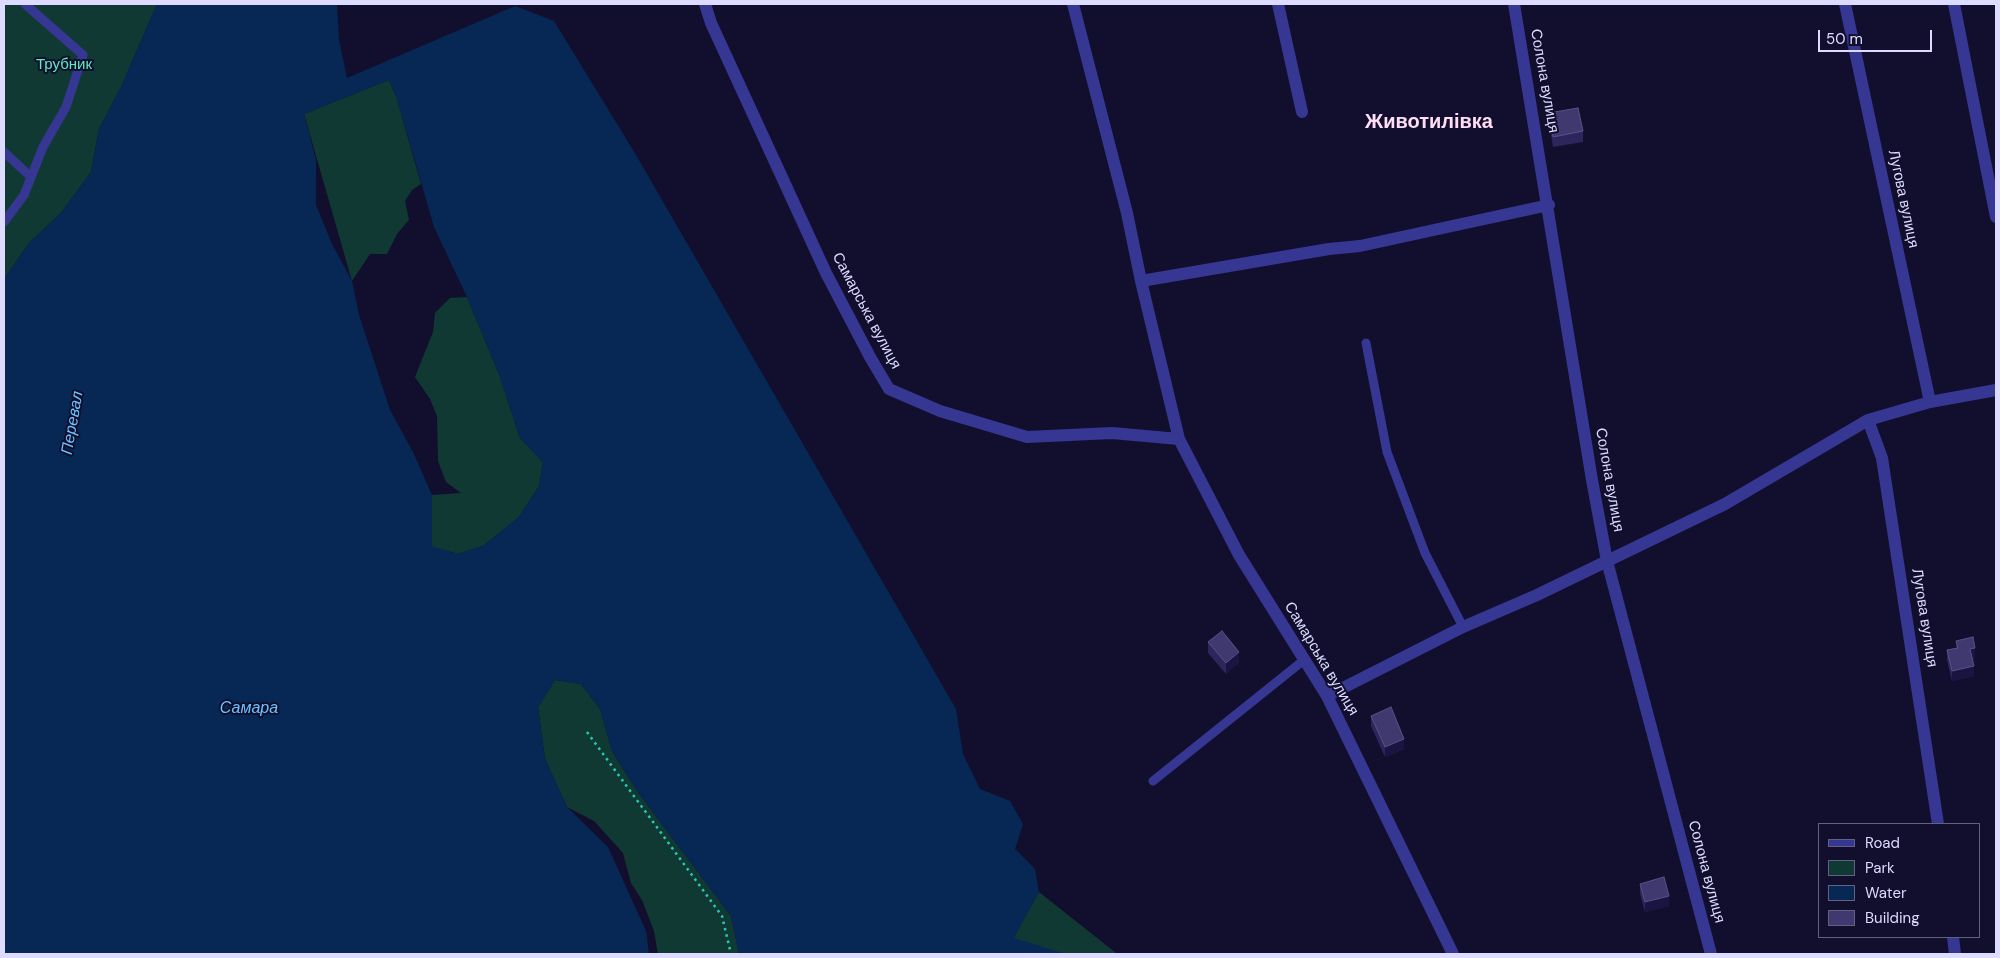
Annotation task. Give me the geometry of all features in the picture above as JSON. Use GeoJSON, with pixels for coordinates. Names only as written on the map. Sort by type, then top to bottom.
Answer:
{"type":"FeatureCollection","features":[{"type":"Feature","properties":{"kind":"street","name":"Самарська вулиця"},"geometry":{"type":"LineString","coordinates":[[705,4],[711,23],[826,273],[870,357],[889,388],[940,411],[1027,437],[1112,433],[1179,439]]}},
{"type":"Feature","properties":{"kind":"street","name":"Самарська вулиця"},"geometry":{"type":"LineString","coordinates":[[1073,4],[1128,213],[1141,281],[1179,439],[1239,555],[1327,696],[1453,954]]}},
{"type":"Feature","properties":{"kind":"street"},"geometry":{"type":"LineString","coordinates":[[1278,4],[1302,112]]}},
{"type":"Feature","properties":{"kind":"street","name":"Солона вулиця"},"geometry":{"type":"LineString","coordinates":[[1514,4],[1607,561],[1711,954]]}},
{"type":"Feature","properties":{"kind":"street","name":"Лугова вулиця"},"geometry":{"type":"LineString","coordinates":[[1845,4],[1930,402]]}},
{"type":"Feature","properties":{"kind":"street"},"geometry":{"type":"LineString","coordinates":[[1954,4],[1996,217]]}},
{"type":"Feature","properties":{"kind":"street"},"geometry":{"type":"LineString","coordinates":[[1141,281],[1329,249],[1360,246],[1548,205]]}},
{"type":"Feature","properties":{"kind":"street"},"geometry":{"type":"LineString","coordinates":[[1327,696],[1463,627],[1537,596],[1725,504],[1868,420],[1930,402],[1996,390]]}},
{"type":"Feature","properties":{"kind":"street","name":"Лугова вулиця"},"geometry":{"type":"LineString","coordinates":[[1868,420],[1882,458],[1938,823]]}},
{"type":"Feature","properties":{"kind":"street"},"geometry":{"type":"LineString","coordinates":[[1953,938],[1955,954]]}},
{"type":"Feature","properties":{"kind":"lane"},"geometry":{"type":"LineString","coordinates":[[4,222],[24,195],[43,147],[66,107],[83,55],[25,4]]}},
{"type":"Feature","properties":{"kind":"lane"},"geometry":{"type":"LineString","coordinates":[[4,152],[31,177]]}},
{"type":"Feature","properties":{"kind":"lane"},"geometry":{"type":"LineString","coordinates":[[1366,342],[1387,452],[1425,552],[1463,627]]}},
{"type":"Feature","properties":{"kind":"lane"},"geometry":{"type":"LineString","coordinates":[[1153,780],[1304,660]]}},
{"type":"Feature","properties":{"kind":"path"},"geometry":{"type":"LineString","coordinates":[[587,732],[722,916],[731,954]]}},
{"type":"Feature","properties":{"kind":"green space","name":"Трубник"},"geometry":{"type":"Polygon","coordinates":[[[4,4],[157,4],[121,87],[99,129],[91,172],[61,213],[29,243],[4,279],[4,4]]]}},
{"type":"Feature","properties":{"kind":"green space"},"geometry":{"type":"Polygon","coordinates":[[[389,80],[397,99],[421,184],[412,190],[405,201],[409,220],[397,234],[387,254],[370,254],[352,281],[304,114],[389,80]]]}},
{"type":"Feature","properties":{"kind":"green space"},"geometry":{"type":"Polygon","coordinates":[[[467,297],[499,374],[520,438],[543,462],[539,486],[519,517],[483,546],[458,554],[432,547],[432,495],[461,493],[446,482],[438,461],[437,416],[430,399],[415,377],[433,332],[435,313],[450,298],[467,297]]]}},
{"type":"Feature","properties":{"kind":"green space"},"geometry":{"type":"Polygon","coordinates":[[[555,680],[581,684],[600,709],[612,751],[637,791],[731,916],[739,954],[658,954],[654,931],[642,900],[631,883],[623,853],[594,821],[567,807],[545,759],[538,707],[555,680]]]}},
{"type":"Feature","properties":{"kind":"green space"},"geometry":{"type":"Polygon","coordinates":[[[1039,892],[1116,954],[993,954],[1013,938],[1039,892]]]}},
{"type":"Feature","properties":{"kind":"water","name":"Самара"},"geometry":{"type":"Polygon","coordinates":[[[157,4],[337,4],[339,40],[347,78],[515,6],[554,21],[636,155],[956,709],[963,754],[980,789],[1010,801],[1023,824],[1015,849],[1035,869],[1039,892],[1014,938],[1066,954],[739,954],[731,916],[637,791],[612,751],[600,709],[581,684],[555,680],[538,708],[545,759],[567,807],[608,847],[646,931],[649,954],[4,954],[4,279],[29,243],[61,213],[91,172],[99,129],[121,87],[157,4]],[[389,80],[304,114],[316,160],[316,205],[332,244],[352,281],[359,315],[390,410],[413,452],[432,495],[432,546],[458,554],[483,546],[519,517],[539,486],[543,462],[520,438],[499,374],[467,297],[434,227],[397,99],[389,80]]]}},
{"type":"Feature","properties":{"kind":"building"},"geometry":{"type":"Polygon","coordinates":[[[1578,108],[1583,131],[1553,137],[1549,113],[1578,108]]]}},
{"type":"Feature","properties":{"kind":"building"},"geometry":{"type":"Polygon","coordinates":[[[1222,631],[1239,652],[1226,663],[1208,642],[1222,631]]]}},
{"type":"Feature","properties":{"kind":"building"},"geometry":{"type":"Polygon","coordinates":[[[1973,637],[1975,648],[1970,649],[1974,666],[1952,671],[1947,650],[1958,648],[1956,641],[1973,637]]]}},
{"type":"Feature","properties":{"kind":"building"},"geometry":{"type":"Polygon","coordinates":[[[1391,707],[1404,739],[1385,747],[1371,716],[1391,707]]]}},
{"type":"Feature","properties":{"kind":"building"},"geometry":{"type":"Polygon","coordinates":[[[1664,877],[1669,896],[1645,902],[1640,884],[1664,877]]]}},
{"type":"Feature","properties":{"kind":"district","name":"Животилівка"},"geometry":{"type":"Point","coordinates":[1429,123]}},
{"type":"Feature","properties":{"kind":"water label","name":"Перевал"},"geometry":{"type":"Point","coordinates":[73,423]}}]}
